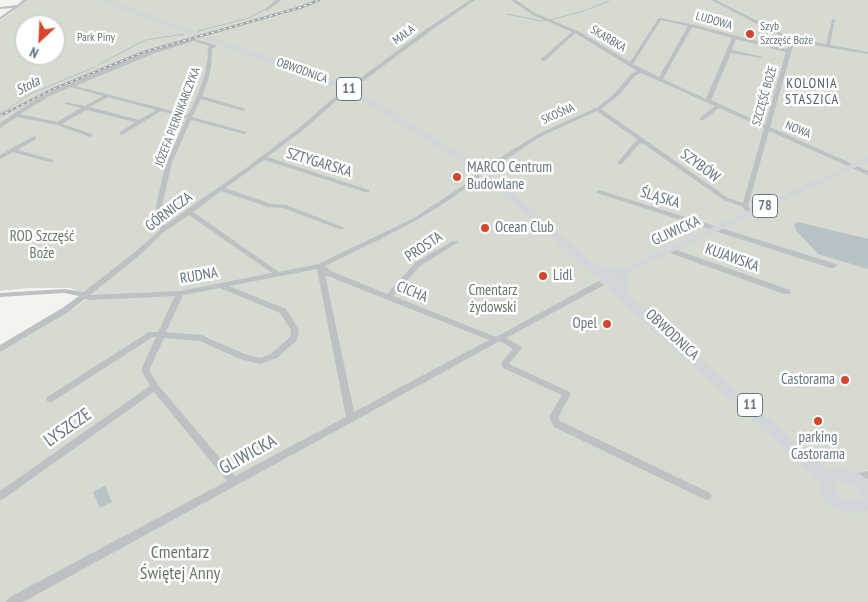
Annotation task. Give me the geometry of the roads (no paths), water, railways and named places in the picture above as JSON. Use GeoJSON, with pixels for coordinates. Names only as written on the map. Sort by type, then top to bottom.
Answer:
{"type":"FeatureCollection","features":[{"type":"Feature","properties":{"kind":"highway","name":"OBWODNICA"},"geometry":{"type":"LineString","coordinates":[[102,0],[349,89],[385,109],[482,173],[546,223],[831,476]]}},
{"type":"Feature","properties":{"kind":"highway","name":"OBWODNICA"},"geometry":{"type":"LineString","coordinates":[[510,195],[831,476]]}},
{"type":"Feature","properties":{"kind":"highway"},"geometry":{"type":"LineString","coordinates":[[598,268],[623,272],[620,284],[623,290]]}},
{"type":"Feature","properties":{"kind":"highway"},"geometry":{"type":"LineString","coordinates":[[831,476],[853,478],[866,497],[844,506],[833,498],[826,488],[831,476]]}},
{"type":"Feature","properties":{"kind":"main road","name":"GLIWICKA"},"geometry":{"type":"LineString","coordinates":[[608,280],[868,159]]}},
{"type":"Feature","properties":{"kind":"street"},"geometry":{"type":"LineString","coordinates":[[0,19],[25,0]]}},
{"type":"Feature","properties":{"kind":"street"},"geometry":{"type":"LineString","coordinates":[[266,10],[279,0]]}},
{"type":"Feature","properties":{"kind":"street","name":"MAŁA"},"geometry":{"type":"LineString","coordinates":[[349,89],[426,31],[473,0]]}},
{"type":"Feature","properties":{"kind":"street","name":"SKARBKA"},"geometry":{"type":"LineString","coordinates":[[513,0],[525,9],[574,32],[630,65]]}},
{"type":"Feature","properties":{"kind":"street"},"geometry":{"type":"LineString","coordinates":[[713,0],[792,40],[868,53]]}},
{"type":"Feature","properties":{"kind":"street"},"geometry":{"type":"LineString","coordinates":[[0,8],[18,6]]}},
{"type":"Feature","properties":{"kind":"street","name":"LUDOWA"},"geometry":{"type":"LineString","coordinates":[[630,65],[660,19],[691,25],[789,51]]}},
{"type":"Feature","properties":{"kind":"street"},"geometry":{"type":"LineString","coordinates":[[828,46],[834,20]]}},
{"type":"Feature","properties":{"kind":"street"},"geometry":{"type":"LineString","coordinates":[[660,79],[691,25]]}},
{"type":"Feature","properties":{"kind":"street","name":"SKARBKA"},"geometry":{"type":"LineString","coordinates":[[543,60],[574,32]]}},
{"type":"Feature","properties":{"kind":"street"},"geometry":{"type":"LineString","coordinates":[[708,101],[735,37]]}},
{"type":"Feature","properties":{"kind":"street","name":"JÓZEFA PIERNIKARCZYKA"},"geometry":{"type":"LineString","coordinates":[[72,86],[153,52],[194,40],[214,46],[210,48],[210,63],[199,97],[169,162],[159,206],[163,230]]}},
{"type":"Feature","properties":{"kind":"street","name":"SZCZĘŚĆ BOŻE"},"geometry":{"type":"LineString","coordinates":[[745,206],[792,40]]}},
{"type":"Feature","properties":{"kind":"street"},"geometry":{"type":"LineString","coordinates":[[728,51],[761,57]]}},
{"type":"Feature","properties":{"kind":"street","name":"NOWA"},"geometry":{"type":"LineString","coordinates":[[630,65],[767,129],[868,173]]}},
{"type":"Feature","properties":{"kind":"street","name":"SKOŚNA"},"geometry":{"type":"LineString","coordinates":[[320,266],[416,220],[540,134],[597,109],[617,94],[633,75],[640,71]]}},
{"type":"Feature","properties":{"kind":"street"},"geometry":{"type":"LineString","coordinates":[[0,126],[72,86],[244,132]]}},
{"type":"Feature","properties":{"kind":"street","name":"GÓRNICZA"},"geometry":{"type":"LineString","coordinates":[[0,349],[66,309],[138,253],[163,230],[263,158],[349,89]]}},
{"type":"Feature","properties":{"kind":"street"},"geometry":{"type":"LineString","coordinates":[[58,124],[108,95]]}},
{"type":"Feature","properties":{"kind":"street"},"geometry":{"type":"LineString","coordinates":[[199,97],[243,109]]}},
{"type":"Feature","properties":{"kind":"street"},"geometry":{"type":"LineString","coordinates":[[67,103],[140,122]]}},
{"type":"Feature","properties":{"kind":"street"},"geometry":{"type":"LineString","coordinates":[[702,119],[719,106]]}},
{"type":"Feature","properties":{"kind":"street"},"geometry":{"type":"LineString","coordinates":[[122,134],[160,109]]}},
{"type":"Feature","properties":{"kind":"street","name":"SZYBÓW"},"geometry":{"type":"LineString","coordinates":[[597,109],[726,200],[745,206]]}},
{"type":"Feature","properties":{"kind":"street"},"geometry":{"type":"LineString","coordinates":[[18,115],[58,124],[90,135]]}},
{"type":"Feature","properties":{"kind":"street"},"geometry":{"type":"LineString","coordinates":[[0,157],[34,138]]}},
{"type":"Feature","properties":{"kind":"street"},"geometry":{"type":"LineString","coordinates":[[620,163],[637,143],[642,141]]}},
{"type":"Feature","properties":{"kind":"street"},"geometry":{"type":"LineString","coordinates":[[13,150],[51,161]]}},
{"type":"Feature","properties":{"kind":"street","name":"SZTYGARSKA"},"geometry":{"type":"LineString","coordinates":[[263,158],[368,191]]}},
{"type":"Feature","properties":{"kind":"street"},"geometry":{"type":"LineString","coordinates":[[221,189],[270,206],[284,206],[341,228]]}},
{"type":"Feature","properties":{"kind":"street","name":"ŚLĄSKA"},"geometry":{"type":"LineString","coordinates":[[599,192],[661,210],[714,230],[833,266]]}},
{"type":"Feature","properties":{"kind":"street"},"geometry":{"type":"LineString","coordinates":[[745,206],[751,213]]}},
{"type":"Feature","properties":{"kind":"street"},"geometry":{"type":"LineString","coordinates":[[188,211],[278,274]]}},
{"type":"Feature","properties":{"kind":"street","name":"PROSTA"},"geometry":{"type":"LineString","coordinates":[[388,297],[418,264],[456,242]]}},
{"type":"Feature","properties":{"kind":"street","name":"KUJAWSKA"},"geometry":{"type":"LineString","coordinates":[[669,250],[787,292]]}},
{"type":"Feature","properties":{"kind":"street"},"geometry":{"type":"LineString","coordinates":[[320,266],[351,418]]}},
{"type":"Feature","properties":{"kind":"street","name":"RUDNA"},"geometry":{"type":"LineString","coordinates":[[0,295],[64,291],[92,298],[180,293],[320,266]]}},
{"type":"Feature","properties":{"kind":"street","name":"CICHA"},"geometry":{"type":"LineString","coordinates":[[320,266],[328,273],[498,339]]}},
{"type":"Feature","properties":{"kind":"street","name":"GLIWICKA"},"geometry":{"type":"LineString","coordinates":[[12,602],[608,280]]}},
{"type":"Feature","properties":{"kind":"street"},"geometry":{"type":"LineString","coordinates":[[50,399],[152,334],[202,338],[242,357],[260,361],[274,356],[296,336],[295,330],[283,311],[222,286]]}},
{"type":"Feature","properties":{"kind":"street"},"geometry":{"type":"LineString","coordinates":[[180,293],[145,370],[155,387],[234,482]]}},
{"type":"Feature","properties":{"kind":"street"},"geometry":{"type":"LineString","coordinates":[[498,339],[518,348],[505,363],[506,366],[567,394],[553,417],[557,424],[707,496]]}},
{"type":"Feature","properties":{"kind":"street"},"geometry":{"type":"LineString","coordinates":[[138,343],[151,354]]}},
{"type":"Feature","properties":{"kind":"street","name":"LYSZCZE"},"geometry":{"type":"LineString","coordinates":[[0,496],[155,387]]}},
{"type":"Feature","properties":{"kind":"waterway"},"geometry":{"type":"LineString","coordinates":[[551,20],[584,11],[609,1]]}},
{"type":"Feature","properties":{"kind":"waterway","name":"Stoła"},"geometry":{"type":"LineString","coordinates":[[198,31],[249,18],[264,10]]}},
{"type":"Feature","properties":{"kind":"waterway"},"geometry":{"type":"LineString","coordinates":[[507,14],[541,21],[548,20]]}},
{"type":"Feature","properties":{"kind":"waterway","name":"Stoła"},"geometry":{"type":"LineString","coordinates":[[98,65],[145,40],[184,34]]}},
{"type":"Feature","properties":{"kind":"waterway","name":"Stoła"},"geometry":{"type":"LineString","coordinates":[[0,114],[30,94],[95,67]]}},
{"type":"Feature","properties":{"kind":"railway"},"geometry":{"type":"LineString","coordinates":[[0,116],[51,90],[144,52],[302,7],[319,0]]}},
{"type":"Feature","properties":{"kind":"place","name":"Szyb Szczęść Boże"},"geometry":{"type":"Point","coordinates":[750,34]}},
{"type":"Feature","properties":{"kind":"place","name":"MARCO Centrum Budowlane"},"geometry":{"type":"Point","coordinates":[457,177]}},
{"type":"Feature","properties":{"kind":"place","name":"Ocean Club"},"geometry":{"type":"Point","coordinates":[485,228]}},
{"type":"Feature","properties":{"kind":"place","name":"Lidl"},"geometry":{"type":"Point","coordinates":[543,276]}},
{"type":"Feature","properties":{"kind":"place","name":"Opel"},"geometry":{"type":"Point","coordinates":[607,324]}},
{"type":"Feature","properties":{"kind":"place","name":"Castorama"},"geometry":{"type":"Point","coordinates":[845,380]}},
{"type":"Feature","properties":{"kind":"place","name":"parking Castorama"},"geometry":{"type":"Point","coordinates":[818,421]}},
{"type":"Feature","properties":{"kind":"district","name":"KOLONIA STASZICA"},"geometry":{"type":"Point","coordinates":[812,92]}},
{"type":"Feature","properties":{"kind":"park label","name":"Park Piny"},"geometry":{"type":"Point","coordinates":[96,38]}},
{"type":"Feature","properties":{"kind":"park label","name":"ROD Szczęść Boże"},"geometry":{"type":"Point","coordinates":[42,246]}},
{"type":"Feature","properties":{"kind":"park label","name":"Cmentarz żydowski"},"geometry":{"type":"Point","coordinates":[493,300]}},
{"type":"Feature","properties":{"kind":"park label","name":"Cmentarz Świętej Anny"},"geometry":{"type":"Point","coordinates":[180,563]}}]}
